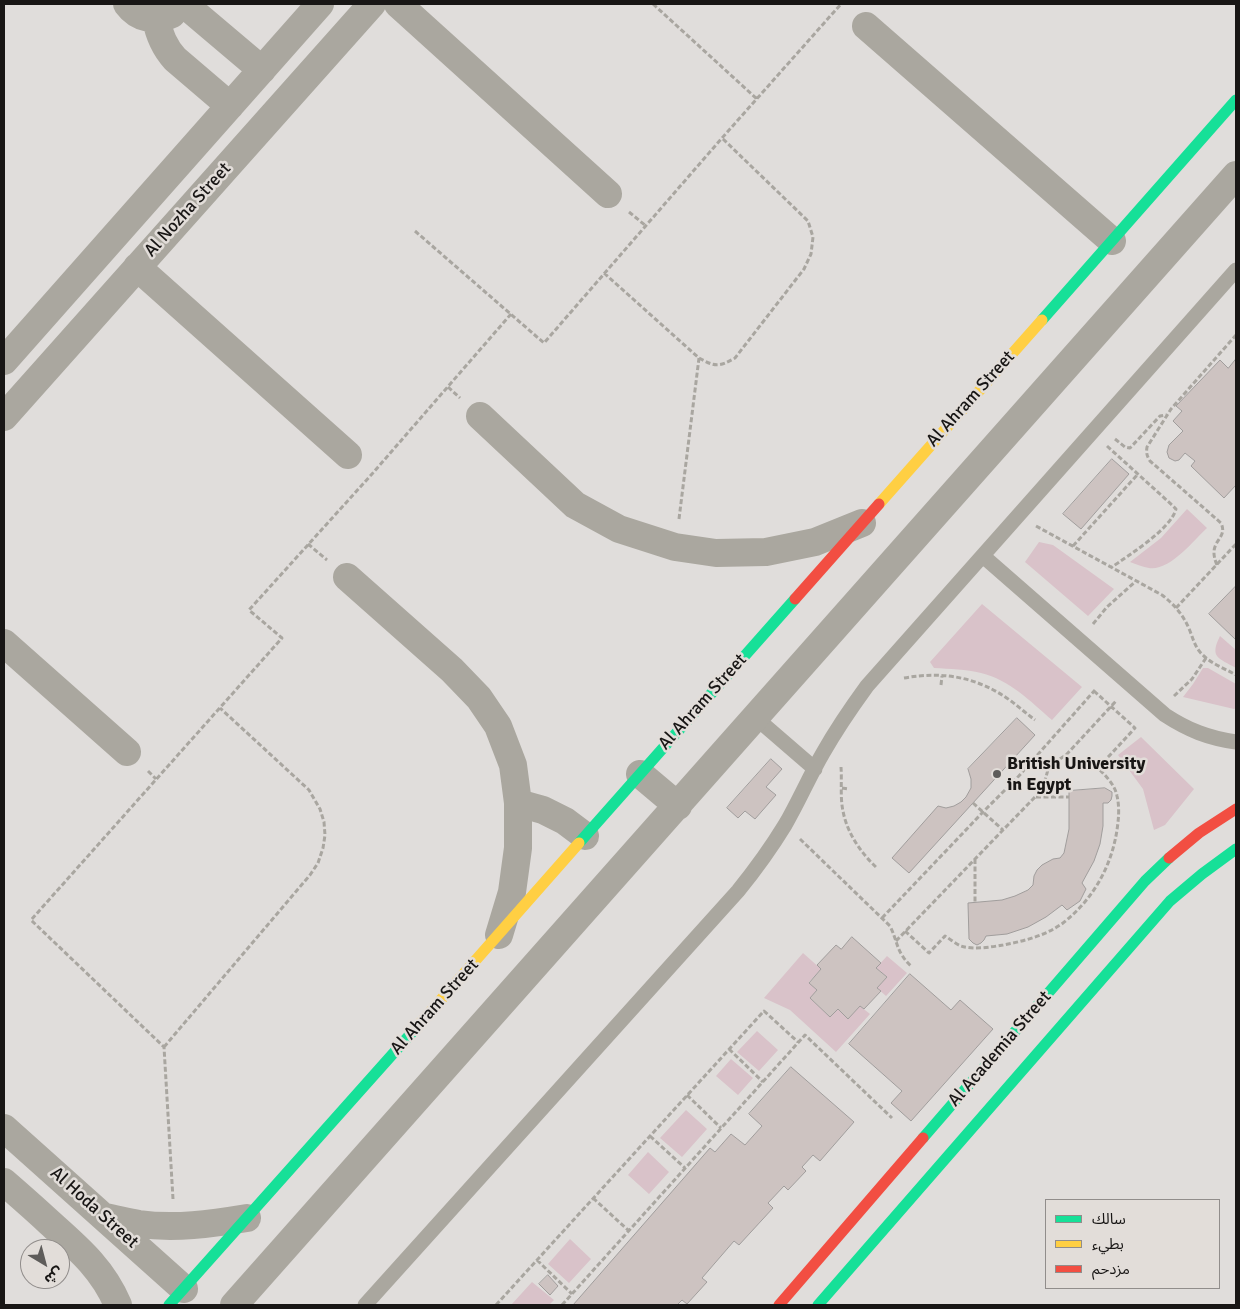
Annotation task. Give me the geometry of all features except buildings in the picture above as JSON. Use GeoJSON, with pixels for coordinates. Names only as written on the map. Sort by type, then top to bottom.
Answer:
{"type":"FeatureCollection","features":[{"type":"Feature","properties":{"kind":"street"},"geometry":{"type":"LineString","coordinates":[[127,4],[138,14],[156,19],[172,14],[183,4],[262,70]]}},
{"type":"Feature","properties":{"kind":"street"},"geometry":{"type":"LineString","coordinates":[[4,361],[320,4]]}},
{"type":"Feature","properties":{"kind":"street","name":"Al Nozha Street"},"geometry":{"type":"LineString","coordinates":[[4,417],[372,4]]}},
{"type":"Feature","properties":{"kind":"street"},"geometry":{"type":"LineString","coordinates":[[398,4],[608,194]]}},
{"type":"Feature","properties":{"kind":"street"},"geometry":{"type":"LineString","coordinates":[[156,19],[162,41],[175,60],[230,106]]}},
{"type":"Feature","properties":{"kind":"street"},"geometry":{"type":"LineString","coordinates":[[866,26],[1112,241]]}},
{"type":"Feature","properties":{"kind":"street","name":"Al Ahram Street"},"geometry":{"type":"LineString","coordinates":[[177,1297],[1236,100]]}},
{"type":"Feature","properties":{"kind":"street"},"geometry":{"type":"LineString","coordinates":[[234,1305],[1236,174]]}},
{"type":"Feature","properties":{"kind":"street"},"geometry":{"type":"LineString","coordinates":[[137,267],[348,455]]}},
{"type":"Feature","properties":{"kind":"street"},"geometry":{"type":"LineString","coordinates":[[480,416],[575,505],[619,529],[675,547],[716,553],[766,552],[815,542],[862,523]]}},
{"type":"Feature","properties":{"kind":"street"},"geometry":{"type":"LineString","coordinates":[[347,576],[452,670],[479,698],[498,726],[513,765],[518,803],[516,865],[512,892],[499,935]]}},
{"type":"Feature","properties":{"kind":"street"},"geometry":{"type":"LineString","coordinates":[[4,643],[127,752]]}},
{"type":"Feature","properties":{"kind":"street"},"geometry":{"type":"LineString","coordinates":[[640,774],[678,806]]}},
{"type":"Feature","properties":{"kind":"street"},"geometry":{"type":"LineString","coordinates":[[518,803],[542,810],[565,822],[585,836]]}},
{"type":"Feature","properties":{"kind":"street","name":"Al Academia Street"},"geometry":{"type":"LineString","coordinates":[[779,1305],[1086,956],[1145,881],[1169,857],[1196,835],[1236,809]]}},
{"type":"Feature","properties":{"kind":"street","name":"Al Academia Street"},"geometry":{"type":"LineString","coordinates":[[818,1305],[1104,971],[1170,901],[1218,860],[1236,849]]}},
{"type":"Feature","properties":{"kind":"street","name":"Al Hoda Street"},"geometry":{"type":"LineString","coordinates":[[4,1128],[103,1216],[177,1297]]}},
{"type":"Feature","properties":{"kind":"street"},"geometry":{"type":"LineString","coordinates":[[4,1182],[81,1251],[99,1272],[114,1295],[118,1305]]}},
{"type":"Feature","properties":{"kind":"street"},"geometry":{"type":"LineString","coordinates":[[103,1216],[138,1224],[174,1226],[211,1224],[247,1218]]}},
{"type":"Feature","properties":{"kind":"lane"},"geometry":{"type":"LineString","coordinates":[[365,1305],[738,891],[785,825],[843,719],[867,686],[1236,270]]}},
{"type":"Feature","properties":{"kind":"lane"},"geometry":{"type":"LineString","coordinates":[[983,556],[1165,715],[1194,732],[1236,742]]}},
{"type":"Feature","properties":{"kind":"lane"},"geometry":{"type":"LineString","coordinates":[[756,718],[815,769]]}},
{"type":"Feature","properties":{"kind":"path"},"geometry":{"type":"LineString","coordinates":[[653,4],[757,99]]}},
{"type":"Feature","properties":{"kind":"path"},"geometry":{"type":"LineString","coordinates":[[604,273],[699,358],[710,365],[723,365],[735,358],[804,269],[811,254],[812,237],[808,221],[722,138]]}},
{"type":"Feature","properties":{"kind":"path"},"geometry":{"type":"LineString","coordinates":[[174,1226],[164,1047],[31,920],[282,638],[249,610],[372,474],[511,314]]}},
{"type":"Feature","properties":{"kind":"path"},"geometry":{"type":"LineString","coordinates":[[1217,565],[1213,550],[1215,543],[1223,532],[1224,528],[1221,523],[1150,461],[1146,452],[1147,447],[1167,414],[1236,335]]}},
{"type":"Feature","properties":{"kind":"path"},"geometry":{"type":"LineString","coordinates":[[675,547],[699,358]]}},
{"type":"Feature","properties":{"kind":"path"},"geometry":{"type":"LineString","coordinates":[[1132,446],[1160,416],[1167,414]]}},
{"type":"Feature","properties":{"kind":"path"},"geometry":{"type":"LineString","coordinates":[[1092,432],[1174,506],[1175,512],[1151,539],[1112,567]]}},
{"type":"Feature","properties":{"kind":"path"},"geometry":{"type":"LineString","coordinates":[[1073,546],[1138,474]]}},
{"type":"Feature","properties":{"kind":"path"},"geometry":{"type":"LineString","coordinates":[[1018,516],[1162,595],[1176,608],[1186,622],[1194,644],[1206,658],[1236,674]]}},
{"type":"Feature","properties":{"kind":"path"},"geometry":{"type":"LineString","coordinates":[[1176,608],[1236,544]]}},
{"type":"Feature","properties":{"kind":"path"},"geometry":{"type":"LineString","coordinates":[[1089,629],[1107,608],[1136,581]]}},
{"type":"Feature","properties":{"kind":"path"},"geometry":{"type":"LineString","coordinates":[[1172,698],[1192,679],[1206,658]]}},
{"type":"Feature","properties":{"kind":"path"},"geometry":{"type":"LineString","coordinates":[[882,918],[1017,778],[1113,670]]}},
{"type":"Feature","properties":{"kind":"path"},"geometry":{"type":"LineString","coordinates":[[867,686],[934,674],[953,676],[975,682],[995,691],[1010,700],[1035,720]]}},
{"type":"Feature","properties":{"kind":"path"},"geometry":{"type":"LineString","coordinates":[[942,675],[942,685]]}},
{"type":"Feature","properties":{"kind":"path"},"geometry":{"type":"LineString","coordinates":[[896,941],[1035,798],[1044,784],[1049,766],[1066,755],[1130,685]]}},
{"type":"Feature","properties":{"kind":"path"},"geometry":{"type":"LineString","coordinates":[[905,932],[929,953],[945,936],[961,946],[982,948],[1021,942],[1042,935],[1061,924],[1079,909],[1091,895],[1111,858],[1119,814],[1117,795],[1108,777],[1098,768],[1135,728],[1094,691]]}},
{"type":"Feature","properties":{"kind":"path"},"geometry":{"type":"LineString","coordinates":[[164,1047],[310,876],[318,863],[323,848],[324,822],[320,809],[309,790],[220,708]]}},
{"type":"Feature","properties":{"kind":"path"},"geometry":{"type":"LineString","coordinates":[[822,755],[841,761],[842,811],[857,844],[877,868]]}},
{"type":"Feature","properties":{"kind":"path"},"geometry":{"type":"LineString","coordinates":[[842,788],[849,789]]}},
{"type":"Feature","properties":{"kind":"path"},"geometry":{"type":"LineString","coordinates":[[1035,798],[1069,796]]}},
{"type":"Feature","properties":{"kind":"path"},"geometry":{"type":"LineString","coordinates":[[974,803],[1003,830]]}},
{"type":"Feature","properties":{"kind":"path"},"geometry":{"type":"LineString","coordinates":[[785,825],[890,926],[901,955],[910,966]]}},
{"type":"Feature","properties":{"kind":"path"},"geometry":{"type":"LineString","coordinates":[[975,859],[975,902]]}},
{"type":"Feature","properties":{"kind":"path"},"geometry":{"type":"LineString","coordinates":[[496,1305],[764,1011],[798,1042]]}},
{"type":"Feature","properties":{"kind":"path"},"geometry":{"type":"LineString","coordinates":[[562,1305],[805,1035],[892,1118]]}},
{"type":"Feature","properties":{"kind":"path"},"geometry":{"type":"LineString","coordinates":[[729,1049],[763,1082]]}},
{"type":"Feature","properties":{"kind":"path"},"geometry":{"type":"LineString","coordinates":[[687,1095],[721,1128]]}},
{"type":"Feature","properties":{"kind":"path"},"geometry":{"type":"LineString","coordinates":[[650,1136],[686,1168]]}},
{"type":"Feature","properties":{"kind":"path"},"geometry":{"type":"LineString","coordinates":[[594,1198],[629,1231]]}},
{"type":"Feature","properties":{"kind":"path"},"geometry":{"type":"LineString","coordinates":[[537,1260],[572,1294]]}},
{"type":"Feature","properties":{"kind":"shaded area"},"geometry":{"type":"Polygon","coordinates":[[[1187,509],[1207,528],[1181,554],[1157,568],[1147,568],[1130,562],[1161,538],[1187,509]]]}},
{"type":"Feature","properties":{"kind":"shaded area"},"geometry":{"type":"Polygon","coordinates":[[[1039,542],[1053,545],[1114,589],[1088,616],[1025,562],[1039,542]]]}},
{"type":"Feature","properties":{"kind":"shaded area"},"geometry":{"type":"Polygon","coordinates":[[[982,604],[1082,687],[1052,720],[1019,692],[991,676],[958,669],[934,668],[930,662],[982,604]]]}},
{"type":"Feature","properties":{"kind":"shaded area"},"geometry":{"type":"Polygon","coordinates":[[[1220,636],[1236,650],[1236,668],[1221,659],[1216,653],[1215,649],[1220,636]]]}},
{"type":"Feature","properties":{"kind":"shaded area"},"geometry":{"type":"Polygon","coordinates":[[[1203,668],[1208,668],[1236,684],[1236,708],[1183,697],[1203,668]]]}},
{"type":"Feature","properties":{"kind":"shaded area"},"geometry":{"type":"Polygon","coordinates":[[[1141,737],[1194,789],[1165,825],[1154,830],[1143,789],[1118,755],[1141,737]]]}},
{"type":"Feature","properties":{"kind":"shaded area"},"geometry":{"type":"Polygon","coordinates":[[[803,953],[821,969],[809,982],[817,990],[810,998],[830,1017],[838,1009],[848,1018],[860,1006],[870,1014],[836,1052],[790,1010],[764,998],[803,953]]]}},
{"type":"Feature","properties":{"kind":"shaded area"},"geometry":{"type":"Polygon","coordinates":[[[887,956],[907,973],[886,996],[877,988],[887,977],[876,968],[887,956]]]}},
{"type":"Feature","properties":{"kind":"shaded area"},"geometry":{"type":"Polygon","coordinates":[[[757,1031],[778,1050],[759,1071],[737,1052],[757,1031]]]}},
{"type":"Feature","properties":{"kind":"shaded area"},"geometry":{"type":"Polygon","coordinates":[[[731,1059],[753,1078],[738,1095],[716,1076],[731,1059]]]}},
{"type":"Feature","properties":{"kind":"shaded area"},"geometry":{"type":"Polygon","coordinates":[[[686,1110],[707,1129],[682,1157],[660,1138],[686,1110]]]}},
{"type":"Feature","properties":{"kind":"shaded area"},"geometry":{"type":"Polygon","coordinates":[[[648,1152],[669,1172],[649,1194],[628,1175],[648,1152]]]}},
{"type":"Feature","properties":{"kind":"shaded area"},"geometry":{"type":"Polygon","coordinates":[[[570,1239],[591,1259],[569,1283],[548,1264],[570,1239]]]}},
{"type":"Feature","properties":{"kind":"shaded area"},"geometry":{"type":"Polygon","coordinates":[[[532,1282],[554,1300],[549,1305],[511,1305],[532,1282]]]}},
{"type":"Feature","properties":{"kind":"traffic: fast"},"geometry":{"type":"LineString","coordinates":[[1042,320],[1236,100]]}},
{"type":"Feature","properties":{"kind":"traffic: fast"},"geometry":{"type":"LineString","coordinates":[[579,843],[795,599]]}},
{"type":"Feature","properties":{"kind":"traffic: fast"},"geometry":{"type":"LineString","coordinates":[[818,1305],[1170,901],[1236,849]]}},
{"type":"Feature","properties":{"kind":"traffic: fast"},"geometry":{"type":"LineString","coordinates":[[923,1138],[1145,881],[1169,858]]}},
{"type":"Feature","properties":{"kind":"traffic: fast"},"geometry":{"type":"LineString","coordinates":[[169,1305],[415,1029]]}},
{"type":"Feature","properties":{"kind":"traffic: slow"},"geometry":{"type":"LineString","coordinates":[[879,504],[1042,320]]}},
{"type":"Feature","properties":{"kind":"traffic: slow"},"geometry":{"type":"LineString","coordinates":[[415,1029],[579,843]]}},
{"type":"Feature","properties":{"kind":"traffic: jam"},"geometry":{"type":"LineString","coordinates":[[795,599],[879,504]]}},
{"type":"Feature","properties":{"kind":"traffic: jam"},"geometry":{"type":"LineString","coordinates":[[1169,858],[1199,833],[1236,809]]}},
{"type":"Feature","properties":{"kind":"traffic: jam"},"geometry":{"type":"LineString","coordinates":[[779,1305],[923,1138]]}},
{"type":"Feature","properties":{"kind":"place","name":"British University in Egypt"},"geometry":{"type":"Point","coordinates":[997,774]}}]}
